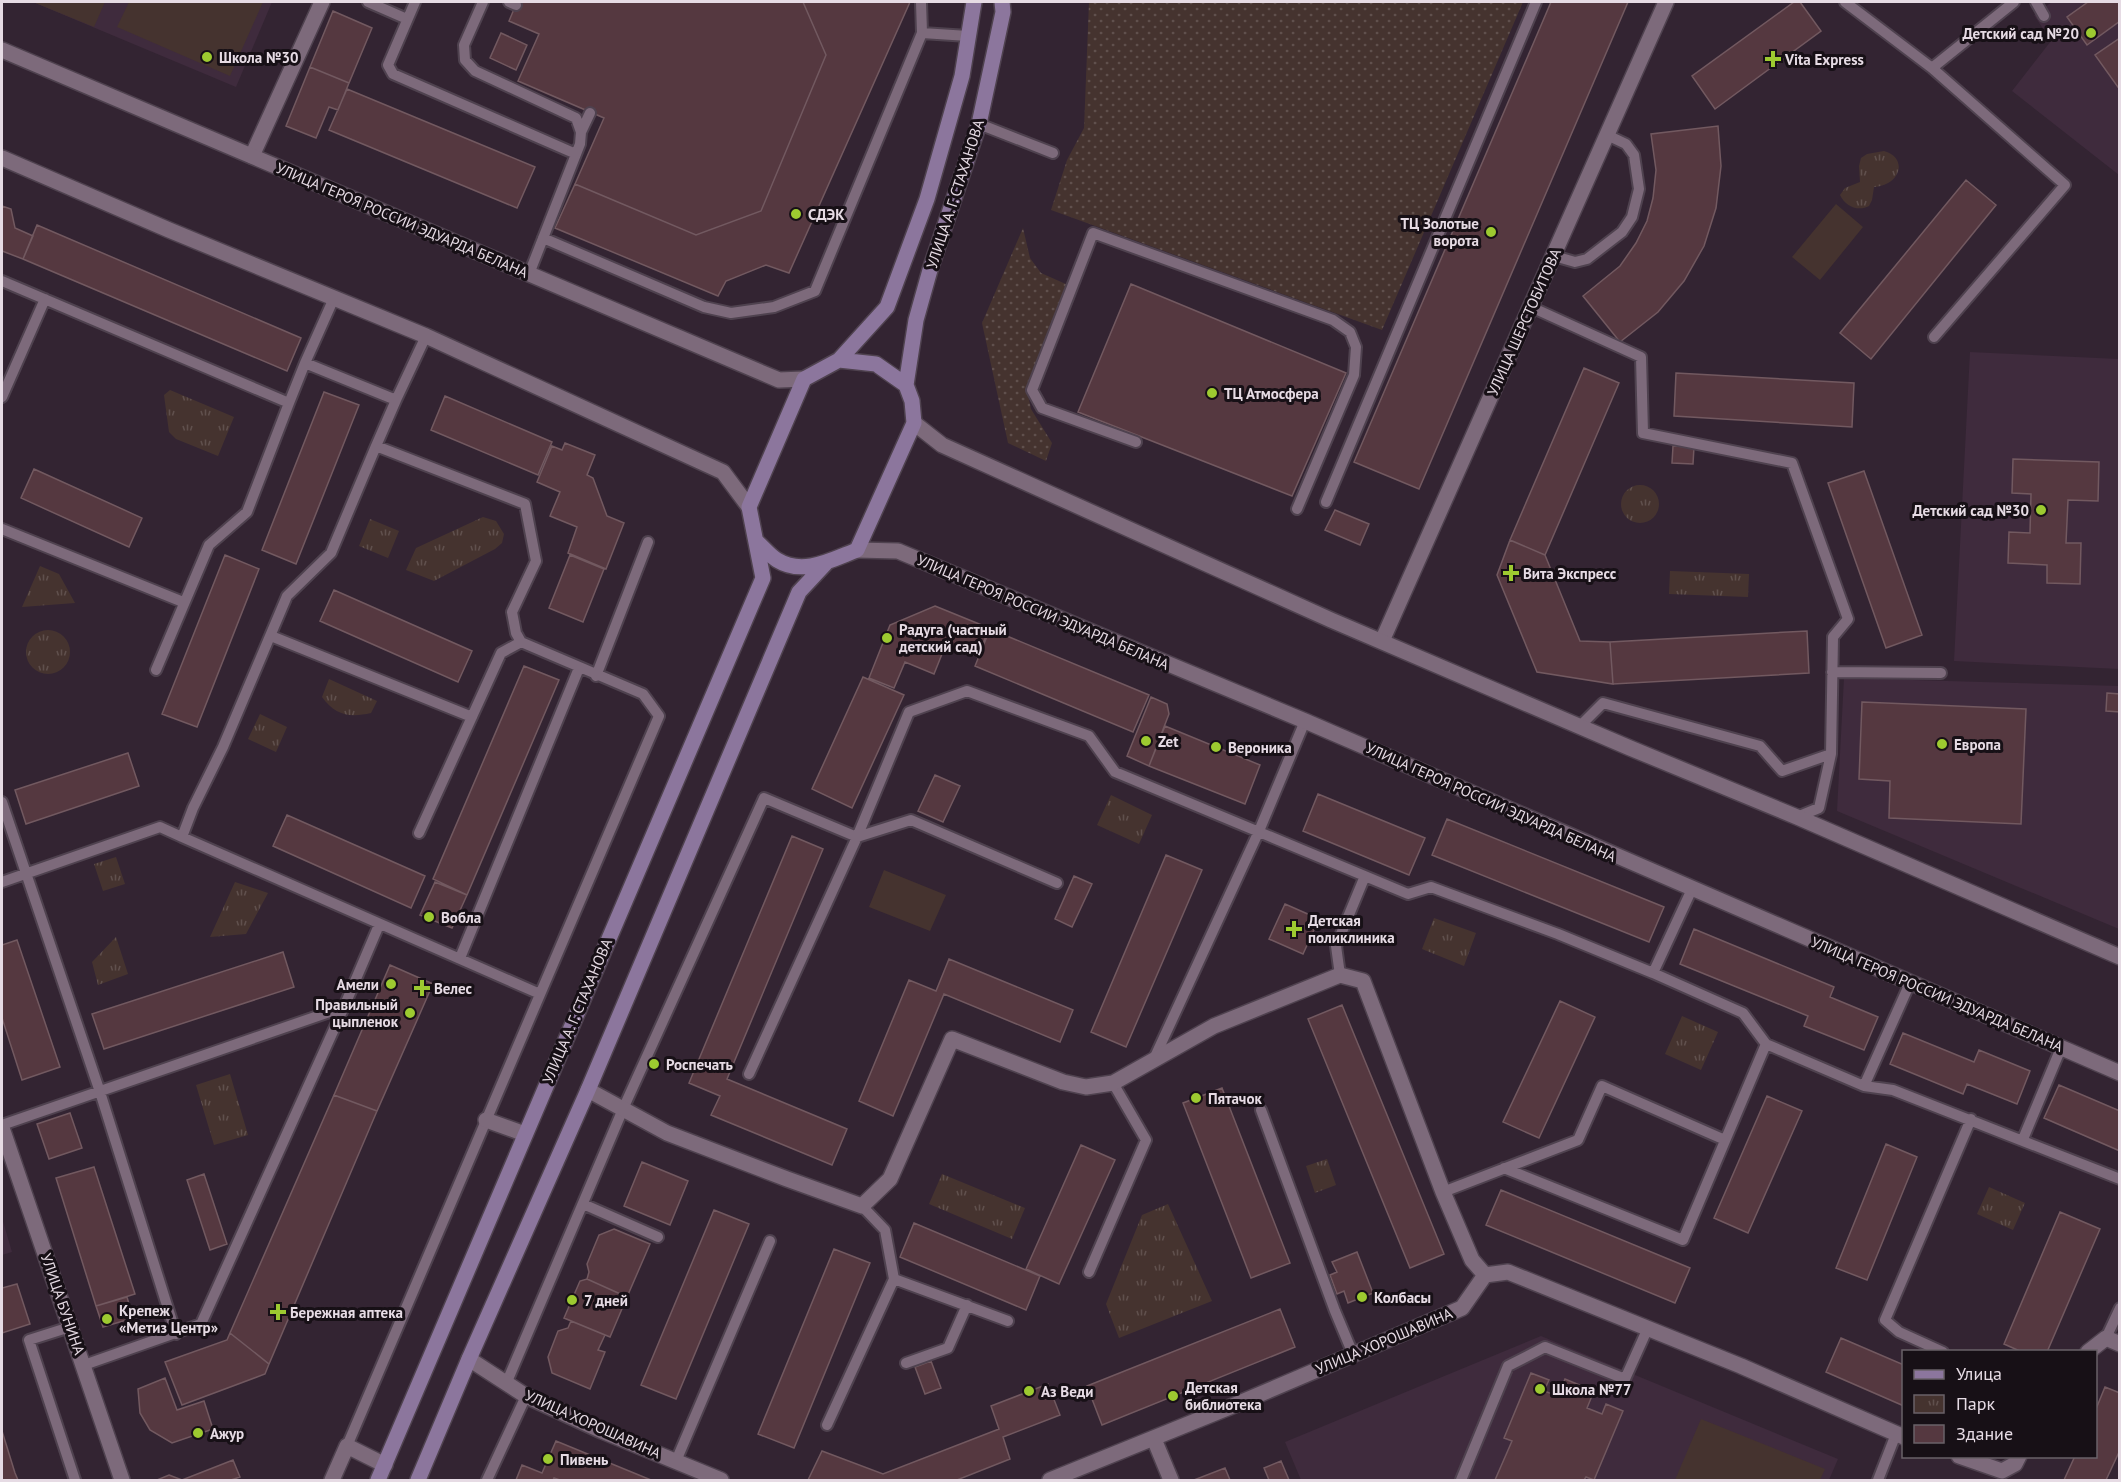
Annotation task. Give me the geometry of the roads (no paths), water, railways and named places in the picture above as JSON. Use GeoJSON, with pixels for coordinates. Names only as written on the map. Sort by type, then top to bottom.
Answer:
{"type":"FeatureCollection","features":[{"type":"Feature","properties":{"kind":"main road","name":"УЛИЦА А. Г. СТАХАНОВА"},"geometry":{"type":"LineString","coordinates":[[839,360],[887,307],[927,199],[962,76],[974,2]]}},
{"type":"Feature","properties":{"kind":"main road","name":"УЛИЦА А. Г. СТАХАНОВА"},"geometry":{"type":"LineString","coordinates":[[906,385],[916,320],[930,270],[979,124],[1002,12],[1002,2]]}},
{"type":"Feature","properties":{"kind":"main road"},"geometry":{"type":"LineString","coordinates":[[748,507],[804,379],[839,360],[876,363],[906,385],[912,401],[914,423],[857,550],[827,562],[800,568],[776,560],[756,540]]}},
{"type":"Feature","properties":{"kind":"main road","name":"УЛИЦА А. Г. СТАХАНОВА"},"geometry":{"type":"LineString","coordinates":[[378,1480],[763,578],[748,507]]}},
{"type":"Feature","properties":{"kind":"main road"},"geometry":{"type":"LineString","coordinates":[[418,1480],[588,1090],[798,592],[827,562]]}},
{"type":"Feature","properties":{"kind":"street"},"geometry":{"type":"LineString","coordinates":[[252,156],[322,2]]}},
{"type":"Feature","properties":{"kind":"street","name":"УЛИЦА ШЕРСТОБИТОВА"},"geometry":{"type":"LineString","coordinates":[[1382,641],[1666,2]]}},
{"type":"Feature","properties":{"kind":"street","name":"УЛИЦА ГЕРОЯ РОССИИ ЭДУАРДА БЕЛАНА"},"geometry":{"type":"LineString","coordinates":[[2,50],[779,380],[804,379]]}},
{"type":"Feature","properties":{"kind":"street"},"geometry":{"type":"LineString","coordinates":[[2,158],[180,235],[426,336],[723,472],[748,507]]}},
{"type":"Feature","properties":{"kind":"street"},"geometry":{"type":"LineString","coordinates":[[914,423],[942,445],[1382,641],[2120,957]]}},
{"type":"Feature","properties":{"kind":"street","name":"УЛИЦА ГЕРОЯ РОССИИ ЭДУАРДА БЕЛАНА"},"geometry":{"type":"LineString","coordinates":[[857,550],[898,551],[1305,721],[2120,1073]]}},
{"type":"Feature","properties":{"kind":"street"},"geometry":{"type":"LineString","coordinates":[[588,1090],[667,1133],[862,1206],[890,1179],[952,1039],[1063,1082],[1086,1087],[1113,1083],[1214,1026],[1340,975],[1363,981],[1443,1192],[1472,1260],[1485,1275],[1508,1272],[1741,1366],[1900,1436]]}},
{"type":"Feature","properties":{"kind":"street"},"geometry":{"type":"LineString","coordinates":[[486,1120],[525,1134]]}},
{"type":"Feature","properties":{"kind":"street","name":"УЛИЦА БУНИНА"},"geometry":{"type":"LineString","coordinates":[[2,1127],[122,1480]]}},
{"type":"Feature","properties":{"kind":"street","name":"УЛИЦА ХОРОШАВИНА"},"geometry":{"type":"LineString","coordinates":[[1050,1480],[1154,1439],[1462,1308],[1485,1275]]}},
{"type":"Feature","properties":{"kind":"street"},"geometry":{"type":"LineString","coordinates":[[2093,1350],[2113,1341]]}},
{"type":"Feature","properties":{"kind":"street","name":"УЛИЦА ХОРОШАВИНА"},"geometry":{"type":"LineString","coordinates":[[469,1359],[526,1396],[602,1431],[721,1480]]}},
{"type":"Feature","properties":{"kind":"street"},"geometry":{"type":"LineString","coordinates":[[1154,1439],[1171,1480]]}},
{"type":"Feature","properties":{"kind":"street"},"geometry":{"type":"LineString","coordinates":[[332,1480],[347,1446],[385,1465]]}},
{"type":"Feature","properties":{"kind":"street"},"geometry":{"type":"LineString","coordinates":[[1965,1458],[2002,1471],[2015,1464],[2018,1458]]}},
{"type":"Feature","properties":{"kind":"lane"},"geometry":{"type":"LineString","coordinates":[[368,2],[407,19]]}},
{"type":"Feature","properties":{"kind":"lane"},"geometry":{"type":"LineString","coordinates":[[415,2],[388,65],[393,74],[576,154]]}},
{"type":"Feature","properties":{"kind":"lane"},"geometry":{"type":"LineString","coordinates":[[483,2],[464,45],[465,60],[475,71],[576,118],[581,132]]}},
{"type":"Feature","properties":{"kind":"lane"},"geometry":{"type":"LineString","coordinates":[[543,238],[704,307],[731,313],[774,308],[815,291],[922,33],[921,2]]}},
{"type":"Feature","properties":{"kind":"lane"},"geometry":{"type":"LineString","coordinates":[[1326,502],[1536,2]]}},
{"type":"Feature","properties":{"kind":"lane"},"geometry":{"type":"LineString","coordinates":[[1845,2],[1932,68],[2065,185],[1934,337]]}},
{"type":"Feature","properties":{"kind":"lane"},"geometry":{"type":"LineString","coordinates":[[1932,68],[2014,2]]}},
{"type":"Feature","properties":{"kind":"lane"},"geometry":{"type":"LineString","coordinates":[[2036,2],[2044,16]]}},
{"type":"Feature","properties":{"kind":"lane"},"geometry":{"type":"LineString","coordinates":[[922,33],[968,36]]}},
{"type":"Feature","properties":{"kind":"lane"},"geometry":{"type":"LineString","coordinates":[[529,274],[590,113]]}},
{"type":"Feature","properties":{"kind":"lane"},"geometry":{"type":"LineString","coordinates":[[979,124],[1053,153]]}},
{"type":"Feature","properties":{"kind":"lane"},"geometry":{"type":"LineString","coordinates":[[1554,256],[1575,262],[1587,259],[1622,232],[1632,217],[1638,189],[1634,155],[1626,144],[1607,135]]}},
{"type":"Feature","properties":{"kind":"lane"},"geometry":{"type":"LineString","coordinates":[[1136,442],[1042,408],[1032,390],[1093,233],[1333,320],[1350,332],[1356,347],[1354,375],[1297,509]]}},
{"type":"Feature","properties":{"kind":"lane"},"geometry":{"type":"LineString","coordinates":[[2,281],[289,403]]}},
{"type":"Feature","properties":{"kind":"lane"},"geometry":{"type":"LineString","coordinates":[[156,670],[209,544],[247,512],[305,363],[334,298]]}},
{"type":"Feature","properties":{"kind":"lane"},"geometry":{"type":"LineString","coordinates":[[2,397],[45,299]]}},
{"type":"Feature","properties":{"kind":"lane"},"geometry":{"type":"LineString","coordinates":[[1531,308],[1641,357],[1643,433],[1792,463],[1848,619],[1833,637],[1831,754],[1819,808],[1797,817]]}},
{"type":"Feature","properties":{"kind":"lane"},"geometry":{"type":"LineString","coordinates":[[182,837],[193,808],[223,747],[272,636],[287,596],[331,553],[396,400],[426,336]]}},
{"type":"Feature","properties":{"kind":"lane"},"geometry":{"type":"LineString","coordinates":[[305,363],[396,400]]}},
{"type":"Feature","properties":{"kind":"lane"},"geometry":{"type":"LineString","coordinates":[[347,1446],[659,716],[643,694],[596,676],[521,642],[516,633],[512,612],[536,561],[525,504],[376,446]]}},
{"type":"Feature","properties":{"kind":"lane"},"geometry":{"type":"LineString","coordinates":[[2,529],[183,602]]}},
{"type":"Feature","properties":{"kind":"lane"},"geometry":{"type":"LineString","coordinates":[[596,676],[648,542]]}},
{"type":"Feature","properties":{"kind":"lane"},"geometry":{"type":"LineString","coordinates":[[272,636],[472,717]]}},
{"type":"Feature","properties":{"kind":"lane"},"geometry":{"type":"LineString","coordinates":[[419,833],[501,653],[521,642]]}},
{"type":"Feature","properties":{"kind":"lane"},"geometry":{"type":"LineString","coordinates":[[459,958],[579,668]]}},
{"type":"Feature","properties":{"kind":"lane"},"geometry":{"type":"LineString","coordinates":[[1832,672],[1941,673]]}},
{"type":"Feature","properties":{"kind":"lane"},"geometry":{"type":"LineString","coordinates":[[748,1074],[857,837],[909,712],[967,691],[1089,736],[1114,772],[1408,894],[1431,887],[1558,934],[1743,1013],[1766,1044],[1864,1086],[1893,1090],[2023,1139],[2120,1179]]}},
{"type":"Feature","properties":{"kind":"lane"},"geometry":{"type":"LineString","coordinates":[[1580,726],[1603,703],[1760,746],[1782,771],[1831,754]]}},
{"type":"Feature","properties":{"kind":"lane"},"geometry":{"type":"LineString","coordinates":[[1153,1062],[1259,831],[1305,721]]}},
{"type":"Feature","properties":{"kind":"lane"},"geometry":{"type":"LineString","coordinates":[[506,1384],[624,1109],[764,798],[857,837],[911,820],[1057,883]]}},
{"type":"Feature","properties":{"kind":"lane"},"geometry":{"type":"LineString","coordinates":[[2,802],[100,1092],[176,1334]]}},
{"type":"Feature","properties":{"kind":"lane"},"geometry":{"type":"LineString","coordinates":[[2,882],[160,827],[540,994]]}},
{"type":"Feature","properties":{"kind":"lane"},"geometry":{"type":"LineString","coordinates":[[1340,975],[1336,946],[1365,876]]}},
{"type":"Feature","properties":{"kind":"lane"},"geometry":{"type":"LineString","coordinates":[[1653,973],[1692,889]]}},
{"type":"Feature","properties":{"kind":"lane"},"geometry":{"type":"LineString","coordinates":[[84,1365],[201,1324],[379,925]]}},
{"type":"Feature","properties":{"kind":"lane"},"geometry":{"type":"LineString","coordinates":[[1864,1086],[1910,983]]}},
{"type":"Feature","properties":{"kind":"lane"},"geometry":{"type":"LineString","coordinates":[[2,1127],[344,1007]]}},
{"type":"Feature","properties":{"kind":"lane"},"geometry":{"type":"LineString","coordinates":[[1504,1168],[1683,1240],[1766,1044]]}},
{"type":"Feature","properties":{"kind":"lane"},"geometry":{"type":"LineString","coordinates":[[2023,1139],[2061,1047]]}},
{"type":"Feature","properties":{"kind":"lane"},"geometry":{"type":"LineString","coordinates":[[1089,1272],[1146,1140],[1113,1083]]}},
{"type":"Feature","properties":{"kind":"lane"},"geometry":{"type":"LineString","coordinates":[[1443,1192],[1578,1140],[1602,1086],[1725,1140]]}},
{"type":"Feature","properties":{"kind":"lane"},"geometry":{"type":"LineString","coordinates":[[1261,1110],[1353,1354]]}},
{"type":"Feature","properties":{"kind":"lane"},"geometry":{"type":"LineString","coordinates":[[1940,1350],[1899,1332],[1886,1320],[1971,1119]]}},
{"type":"Feature","properties":{"kind":"lane"},"geometry":{"type":"LineString","coordinates":[[583,1204],[658,1237]]}},
{"type":"Feature","properties":{"kind":"lane"},"geometry":{"type":"LineString","coordinates":[[827,1425],[894,1279],[885,1230],[862,1206]]}},
{"type":"Feature","properties":{"kind":"lane"},"geometry":{"type":"LineString","coordinates":[[676,1461],[770,1241]]}},
{"type":"Feature","properties":{"kind":"lane"},"geometry":{"type":"LineString","coordinates":[[894,1279],[1008,1321]]}},
{"type":"Feature","properties":{"kind":"lane"},"geometry":{"type":"LineString","coordinates":[[906,1363],[948,1348],[967,1305]]}},
{"type":"Feature","properties":{"kind":"lane"},"geometry":{"type":"LineString","coordinates":[[2113,1341],[2120,1308]]}},
{"type":"Feature","properties":{"kind":"lane"},"geometry":{"type":"LineString","coordinates":[[70,1327],[29,1340],[75,1480]]}},
{"type":"Feature","properties":{"kind":"lane"},"geometry":{"type":"LineString","coordinates":[[1461,1480],[1508,1366],[1545,1347],[1625,1379],[1647,1330]]}},
{"type":"Feature","properties":{"kind":"lane"},"geometry":{"type":"LineString","coordinates":[[487,1480],[526,1396]]}},
{"type":"Feature","properties":{"kind":"lane"},"geometry":{"type":"LineString","coordinates":[[1878,1480],[1900,1436]]}},
{"type":"Feature","properties":{"kind":"place","name":"Детский сад №20"},"geometry":{"type":"Point","coordinates":[2091,33]}},
{"type":"Feature","properties":{"kind":"place","name":"Школа №30"},"geometry":{"type":"Point","coordinates":[207,57]}},
{"type":"Feature","properties":{"kind":"place","name":"Vita Express"},"geometry":{"type":"Point","coordinates":[1773,59]}},
{"type":"Feature","properties":{"kind":"place","name":"СДЭК"},"geometry":{"type":"Point","coordinates":[796,214]}},
{"type":"Feature","properties":{"kind":"place","name":"ТЦ Золотые ворота"},"geometry":{"type":"Point","coordinates":[1491,232]}},
{"type":"Feature","properties":{"kind":"place","name":"ТЦ Атмосфера"},"geometry":{"type":"Point","coordinates":[1212,393]}},
{"type":"Feature","properties":{"kind":"place","name":"Детский сад №30"},"geometry":{"type":"Point","coordinates":[2041,510]}},
{"type":"Feature","properties":{"kind":"place","name":"Вита Экспресс"},"geometry":{"type":"Point","coordinates":[1511,573]}},
{"type":"Feature","properties":{"kind":"place","name":"Радуга (частный детский сад)"},"geometry":{"type":"Point","coordinates":[887,638]}},
{"type":"Feature","properties":{"kind":"place","name":"Zet"},"geometry":{"type":"Point","coordinates":[1146,741]}},
{"type":"Feature","properties":{"kind":"place","name":"Европа"},"geometry":{"type":"Point","coordinates":[1942,744]}},
{"type":"Feature","properties":{"kind":"place","name":"Вероника"},"geometry":{"type":"Point","coordinates":[1216,747]}},
{"type":"Feature","properties":{"kind":"place","name":"Вобла"},"geometry":{"type":"Point","coordinates":[429,917]}},
{"type":"Feature","properties":{"kind":"place","name":"Детская поликлиника"},"geometry":{"type":"Point","coordinates":[1294,929]}},
{"type":"Feature","properties":{"kind":"place","name":"Амели"},"geometry":{"type":"Point","coordinates":[391,984]}},
{"type":"Feature","properties":{"kind":"place","name":"Велес"},"geometry":{"type":"Point","coordinates":[422,988]}},
{"type":"Feature","properties":{"kind":"place","name":"Правильный цыпленок"},"geometry":{"type":"Point","coordinates":[410,1013]}},
{"type":"Feature","properties":{"kind":"place","name":"Роспечать"},"geometry":{"type":"Point","coordinates":[654,1064]}},
{"type":"Feature","properties":{"kind":"place","name":"Пятачок"},"geometry":{"type":"Point","coordinates":[1196,1098]}},
{"type":"Feature","properties":{"kind":"place","name":"Колбасы"},"geometry":{"type":"Point","coordinates":[1362,1297]}},
{"type":"Feature","properties":{"kind":"place","name":"7 дней"},"geometry":{"type":"Point","coordinates":[572,1300]}},
{"type":"Feature","properties":{"kind":"place","name":"Бережная аптека"},"geometry":{"type":"Point","coordinates":[278,1312]}},
{"type":"Feature","properties":{"kind":"place","name":"Крепеж «Метиз Центр»"},"geometry":{"type":"Point","coordinates":[107,1319]}},
{"type":"Feature","properties":{"kind":"place","name":"Школа №77"},"geometry":{"type":"Point","coordinates":[1540,1389]}},
{"type":"Feature","properties":{"kind":"place","name":"Аз Веди"},"geometry":{"type":"Point","coordinates":[1029,1391]}},
{"type":"Feature","properties":{"kind":"place","name":"Детская библиотека"},"geometry":{"type":"Point","coordinates":[1173,1396]}},
{"type":"Feature","properties":{"kind":"place","name":"Ажур"},"geometry":{"type":"Point","coordinates":[198,1433]}},
{"type":"Feature","properties":{"kind":"place","name":"Пивень"},"geometry":{"type":"Point","coordinates":[548,1459]}}]}
